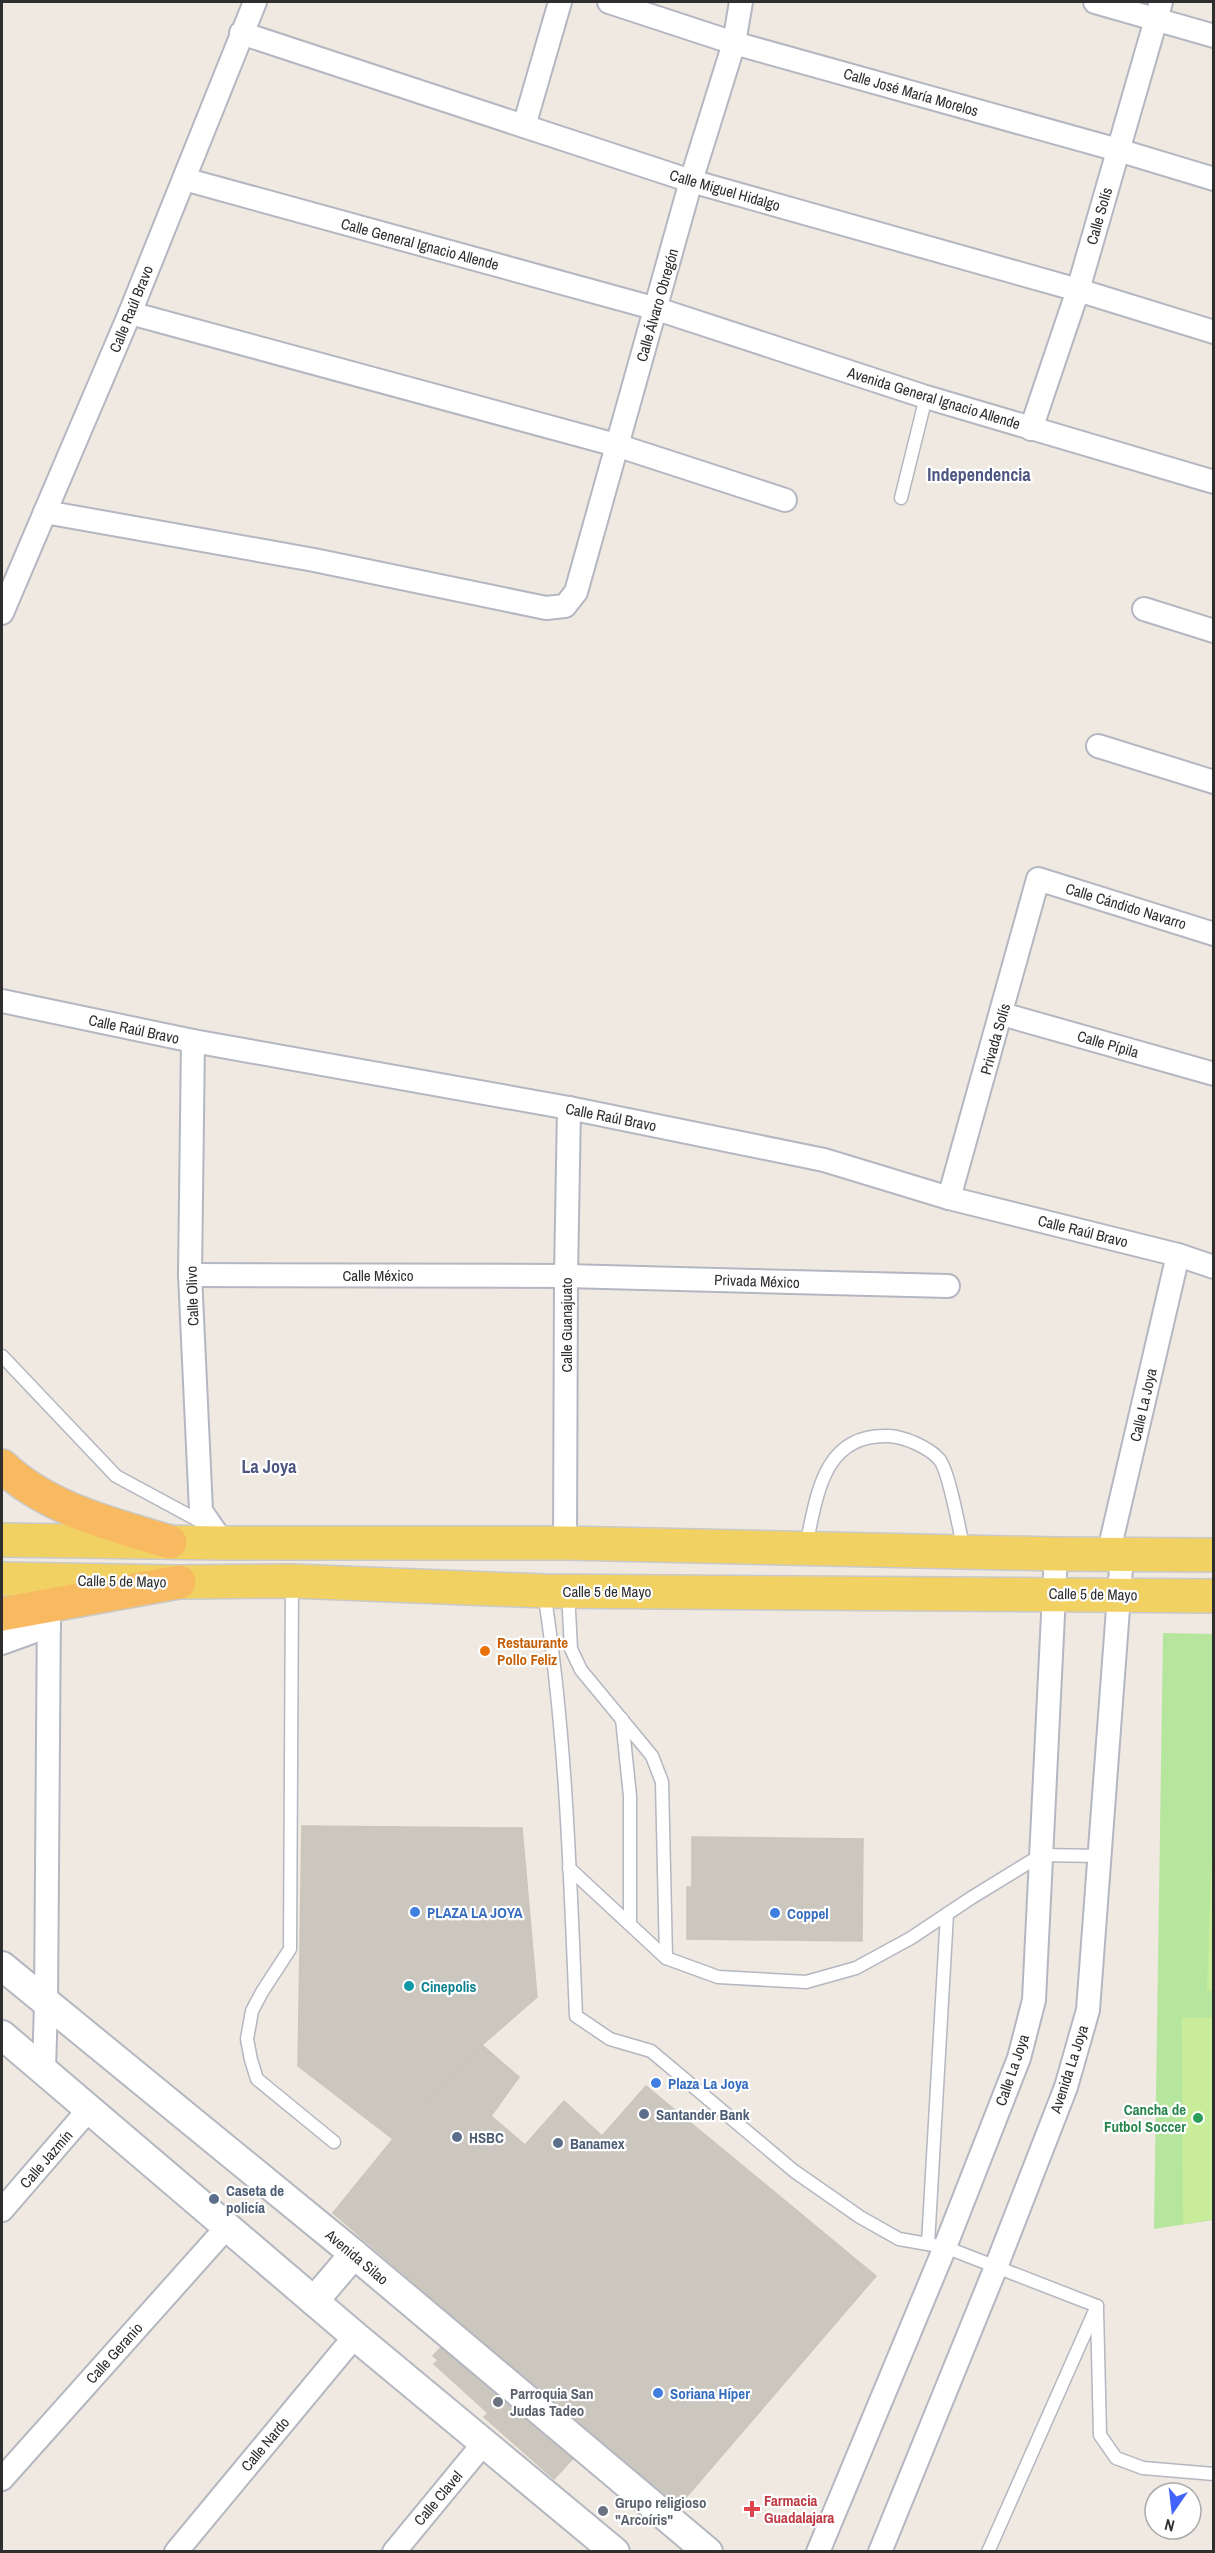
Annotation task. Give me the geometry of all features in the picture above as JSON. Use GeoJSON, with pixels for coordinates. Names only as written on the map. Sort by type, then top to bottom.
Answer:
{"type":"FeatureCollection","features":[{"type":"Feature","properties":{"kind":"highway"},"geometry":{"type":"LineString","coordinates":[[2,1466],[19,1483],[66,1508],[170,1542]]}},
{"type":"Feature","properties":{"kind":"highway"},"geometry":{"type":"LineString","coordinates":[[2,1614],[49,1616],[178,1582]]}},
{"type":"Feature","properties":{"kind":"main road"},"geometry":{"type":"LineString","coordinates":[[2,1540],[170,1542],[217,1535],[1214,1556]]}},
{"type":"Feature","properties":{"kind":"main road","name":"Calle 5 de Mayo"},"geometry":{"type":"LineString","coordinates":[[2,1579],[292,1581],[556,1591],[1214,1596]]}},
{"type":"Feature","properties":{"kind":"street","name":"Calle Raúl Bravo"},"geometry":{"type":"LineString","coordinates":[[2,613],[130,313],[255,2]]}},
{"type":"Feature","properties":{"kind":"street"},"geometry":{"type":"LineString","coordinates":[[524,126],[560,2]]}},
{"type":"Feature","properties":{"kind":"street","name":"Calle José María Morelos"},"geometry":{"type":"LineString","coordinates":[[609,2],[734,43],[1118,150],[1214,180]]}},
{"type":"Feature","properties":{"kind":"street","name":"Calle Álvaro Obregón"},"geometry":{"type":"LineString","coordinates":[[45,512],[314,560],[546,608],[565,606],[576,592],[691,181],[734,43],[741,2]]}},
{"type":"Feature","properties":{"kind":"street"},"geometry":{"type":"LineString","coordinates":[[1095,2],[1158,10],[1214,36]]}},
{"type":"Feature","properties":{"kind":"street","name":"Calle Solís"},"geometry":{"type":"LineString","coordinates":[[1031,429],[1078,290],[1158,10]]}},
{"type":"Feature","properties":{"kind":"street","name":"Calle Miguel Hidalgo"},"geometry":{"type":"LineString","coordinates":[[241,33],[691,181],[1078,290],[1214,332]]}},
{"type":"Feature","properties":{"kind":"street","name":"Calle General Ignacio Allende"},"geometry":{"type":"LineString","coordinates":[[184,179],[657,309]]}},
{"type":"Feature","properties":{"kind":"street","name":"Avenida General Ignacio Allende"},"geometry":{"type":"LineString","coordinates":[[657,309],[926,397],[1214,482]]}},
{"type":"Feature","properties":{"kind":"street"},"geometry":{"type":"LineString","coordinates":[[130,313],[616,445],[785,500]]}},
{"type":"Feature","properties":{"kind":"street"},"geometry":{"type":"LineString","coordinates":[[1144,609],[1214,631]]}},
{"type":"Feature","properties":{"kind":"street"},"geometry":{"type":"LineString","coordinates":[[1098,746],[1214,782]]}},
{"type":"Feature","properties":{"kind":"street","name":"Calle Cándido Navarro"},"geometry":{"type":"LineString","coordinates":[[1038,879],[1214,934]]}},
{"type":"Feature","properties":{"kind":"street","name":"Privada Solís"},"geometry":{"type":"LineString","coordinates":[[949,1198],[1038,879]]}},
{"type":"Feature","properties":{"kind":"street","name":"Calle Raúl Bravo"},"geometry":{"type":"LineString","coordinates":[[2,1001],[193,1041],[569,1108],[824,1160],[949,1198],[1178,1255],[1214,1267]]}},
{"type":"Feature","properties":{"kind":"street","name":"Calle Pípila"},"geometry":{"type":"LineString","coordinates":[[1002,1014],[1214,1074]]}},
{"type":"Feature","properties":{"kind":"street","name":"Calle Olivo"},"geometry":{"type":"LineString","coordinates":[[193,1041],[190,1275],[201,1510],[217,1535]]}},
{"type":"Feature","properties":{"kind":"street","name":"Calle Guanajuato"},"geometry":{"type":"LineString","coordinates":[[566,1542],[566,1275],[569,1108]]}},
{"type":"Feature","properties":{"kind":"street","name":"Calle La Joya"},"geometry":{"type":"LineString","coordinates":[[1115,1555],[1178,1255]]}},
{"type":"Feature","properties":{"kind":"street","name":"Calle México"},"geometry":{"type":"LineString","coordinates":[[190,1275],[566,1275]]}},
{"type":"Feature","properties":{"kind":"street","name":"Privada México"},"geometry":{"type":"LineString","coordinates":[[566,1275],[948,1286]]}},
{"type":"Feature","properties":{"kind":"street","name":"Calle La Joya"},"geometry":{"type":"LineString","coordinates":[[818,2552],[936,2246],[1019,2058],[1034,2000],[1056,1554]]}},
{"type":"Feature","properties":{"kind":"street","name":"Avenida La Joya"},"geometry":{"type":"LineString","coordinates":[[880,2552],[996,2267],[1066,2086],[1088,2010],[1120,1595],[1115,1555]]}},
{"type":"Feature","properties":{"kind":"street"},"geometry":{"type":"LineString","coordinates":[[2,1643],[49,1616]]}},
{"type":"Feature","properties":{"kind":"street"},"geometry":{"type":"LineString","coordinates":[[44,2070],[49,1616]]}},
{"type":"Feature","properties":{"kind":"street","name":"Avenida Silao"},"geometry":{"type":"LineString","coordinates":[[2,1966],[354,2254],[708,2552]]}},
{"type":"Feature","properties":{"kind":"street"},"geometry":{"type":"LineString","coordinates":[[2,2035],[483,2444],[615,2552]]}},
{"type":"Feature","properties":{"kind":"street","name":"Calle Jazmín"},"geometry":{"type":"LineString","coordinates":[[2,2210],[90,2109]]}},
{"type":"Feature","properties":{"kind":"street","name":"Calle Geranio"},"geometry":{"type":"LineString","coordinates":[[2,2479],[227,2227]]}},
{"type":"Feature","properties":{"kind":"street"},"geometry":{"type":"LineString","coordinates":[[314,2301],[354,2254]]}},
{"type":"Feature","properties":{"kind":"street","name":"Calle Nardo"},"geometry":{"type":"LineString","coordinates":[[176,2552],[355,2336]]}},
{"type":"Feature","properties":{"kind":"street","name":"Calle Clavel"},"geometry":{"type":"LineString","coordinates":[[394,2552],[483,2444]]}},
{"type":"Feature","properties":{"kind":"lane"},"geometry":{"type":"LineString","coordinates":[[901,498],[926,397]]}},
{"type":"Feature","properties":{"kind":"lane"},"geometry":{"type":"LineString","coordinates":[[2,1356],[116,1476],[217,1535]]}},
{"type":"Feature","properties":{"kind":"lane"},"geometry":{"type":"LineString","coordinates":[[806,1548],[820,1483],[842,1449],[868,1436],[893,1436],[917,1444],[940,1459],[951,1493],[964,1552]]}},
{"type":"Feature","properties":{"kind":"lane"},"geometry":{"type":"LineString","coordinates":[[292,1581],[290,1949],[252,2011],[247,2039],[257,2079],[334,2142]]}},
{"type":"Feature","properties":{"kind":"lane"},"geometry":{"type":"LineString","coordinates":[[556,1591],[572,1655],[580,1670],[652,1755],[662,1782],[666,1958]]}},
{"type":"Feature","properties":{"kind":"lane"},"geometry":{"type":"LineString","coordinates":[[556,1591],[555,1671],[569,1868],[576,2016],[610,2039],[651,2051],[794,2170],[860,2217],[898,2239],[936,2246],[1097,2306]]}},
{"type":"Feature","properties":{"kind":"lane"},"geometry":{"type":"LineString","coordinates":[[622,1718],[630,1796],[630,1924]]}},
{"type":"Feature","properties":{"kind":"lane"},"geometry":{"type":"LineString","coordinates":[[569,1868],[666,1958],[718,1977],[806,1982],[856,1968],[911,1938],[1041,1856],[1100,1856]]}},
{"type":"Feature","properties":{"kind":"lane"},"geometry":{"type":"LineString","coordinates":[[936,2246],[947,1914]]}},
{"type":"Feature","properties":{"kind":"lane"},"geometry":{"type":"LineString","coordinates":[[1097,2306],[1100,2435],[1116,2458],[1143,2469],[1214,2474]]}},
{"type":"Feature","properties":{"kind":"lane"},"geometry":{"type":"LineString","coordinates":[[988,2552],[1097,2306]]}},
{"type":"Feature","properties":{"kind":"green space"},"geometry":{"type":"Polygon","coordinates":[[[1163,1633],[1213,1634],[1213,2220],[1154,2229],[1163,1633]]]}},
{"type":"Feature","properties":{"kind":"green space"},"geometry":{"type":"Polygon","coordinates":[[[1213,1812],[1214,1991],[1207,1991],[1213,1812]]]}},
{"type":"Feature","properties":{"kind":"green space","name":"Cancha de Futbol Soccer"},"geometry":{"type":"Polygon","coordinates":[[[1214,2017],[1213,2219],[1183,2224],[1182,2018],[1214,2017]]]}},
{"type":"Feature","properties":{"kind":"building","name":"PLAZA LA JOYA"},"geometry":{"type":"Polygon","coordinates":[[[302,1826],[522,1828],[537,1997],[482,2045],[393,2139],[298,2066],[302,1826]]]}},
{"type":"Feature","properties":{"kind":"building","name":"Coppel"},"geometry":{"type":"Polygon","coordinates":[[[692,1837],[863,1839],[862,1941],[687,1939],[687,1887],[692,1887],[692,1837]]]}},
{"type":"Feature","properties":{"kind":"building","name":"Soriana Híper"},"geometry":{"type":"Polygon","coordinates":[[[482,2045],[519,2077],[491,2116],[525,2145],[564,2101],[602,2136],[646,2086],[876,2276],[676,2509],[333,2213],[393,2139],[482,2045]]]}},
{"type":"Feature","properties":{"kind":"building","name":"Parroquia San Judas Tadeo"},"geometry":{"type":"Polygon","coordinates":[[[446,2342],[576,2455],[554,2479],[484,2417],[488,2413],[434,2364],[438,2360],[433,2356],[446,2342]]]}},
{"type":"Feature","properties":{"kind":"place","name":"Restaurante Pollo Feliz"},"geometry":{"type":"Point","coordinates":[485,1651]}},
{"type":"Feature","properties":{"kind":"place","name":"PLAZA LA JOYA"},"geometry":{"type":"Point","coordinates":[415,1912]}},
{"type":"Feature","properties":{"kind":"place","name":"Coppel"},"geometry":{"type":"Point","coordinates":[775,1913]}},
{"type":"Feature","properties":{"kind":"place","name":"Cinepolis"},"geometry":{"type":"Point","coordinates":[409,1986]}},
{"type":"Feature","properties":{"kind":"place","name":"Plaza La Joya"},"geometry":{"type":"Point","coordinates":[656,2083]}},
{"type":"Feature","properties":{"kind":"place","name":"Santander Bank"},"geometry":{"type":"Point","coordinates":[644,2114]}},
{"type":"Feature","properties":{"kind":"place","name":"Cancha de Futbol Soccer"},"geometry":{"type":"Point","coordinates":[1198,2118]}},
{"type":"Feature","properties":{"kind":"place","name":"HSBC"},"geometry":{"type":"Point","coordinates":[457,2137]}},
{"type":"Feature","properties":{"kind":"place","name":"Banamex"},"geometry":{"type":"Point","coordinates":[558,2143]}},
{"type":"Feature","properties":{"kind":"place","name":"Caseta de policía"},"geometry":{"type":"Point","coordinates":[214,2199]}},
{"type":"Feature","properties":{"kind":"place","name":"Soriana Híper"},"geometry":{"type":"Point","coordinates":[658,2393]}},
{"type":"Feature","properties":{"kind":"place","name":"Parroquia San Judas Tadeo"},"geometry":{"type":"Point","coordinates":[498,2402]}},
{"type":"Feature","properties":{"kind":"place","name":"Farmacia Guadalajara"},"geometry":{"type":"Point","coordinates":[752,2509]}},
{"type":"Feature","properties":{"kind":"place","name":"Grupo religioso \"Arcoíris\""},"geometry":{"type":"Point","coordinates":[603,2511]}},
{"type":"Feature","properties":{"kind":"district","name":"Independencia"},"geometry":{"type":"Point","coordinates":[979,474]}},
{"type":"Feature","properties":{"kind":"district","name":"La Joya"},"geometry":{"type":"Point","coordinates":[269,1466]}}]}
